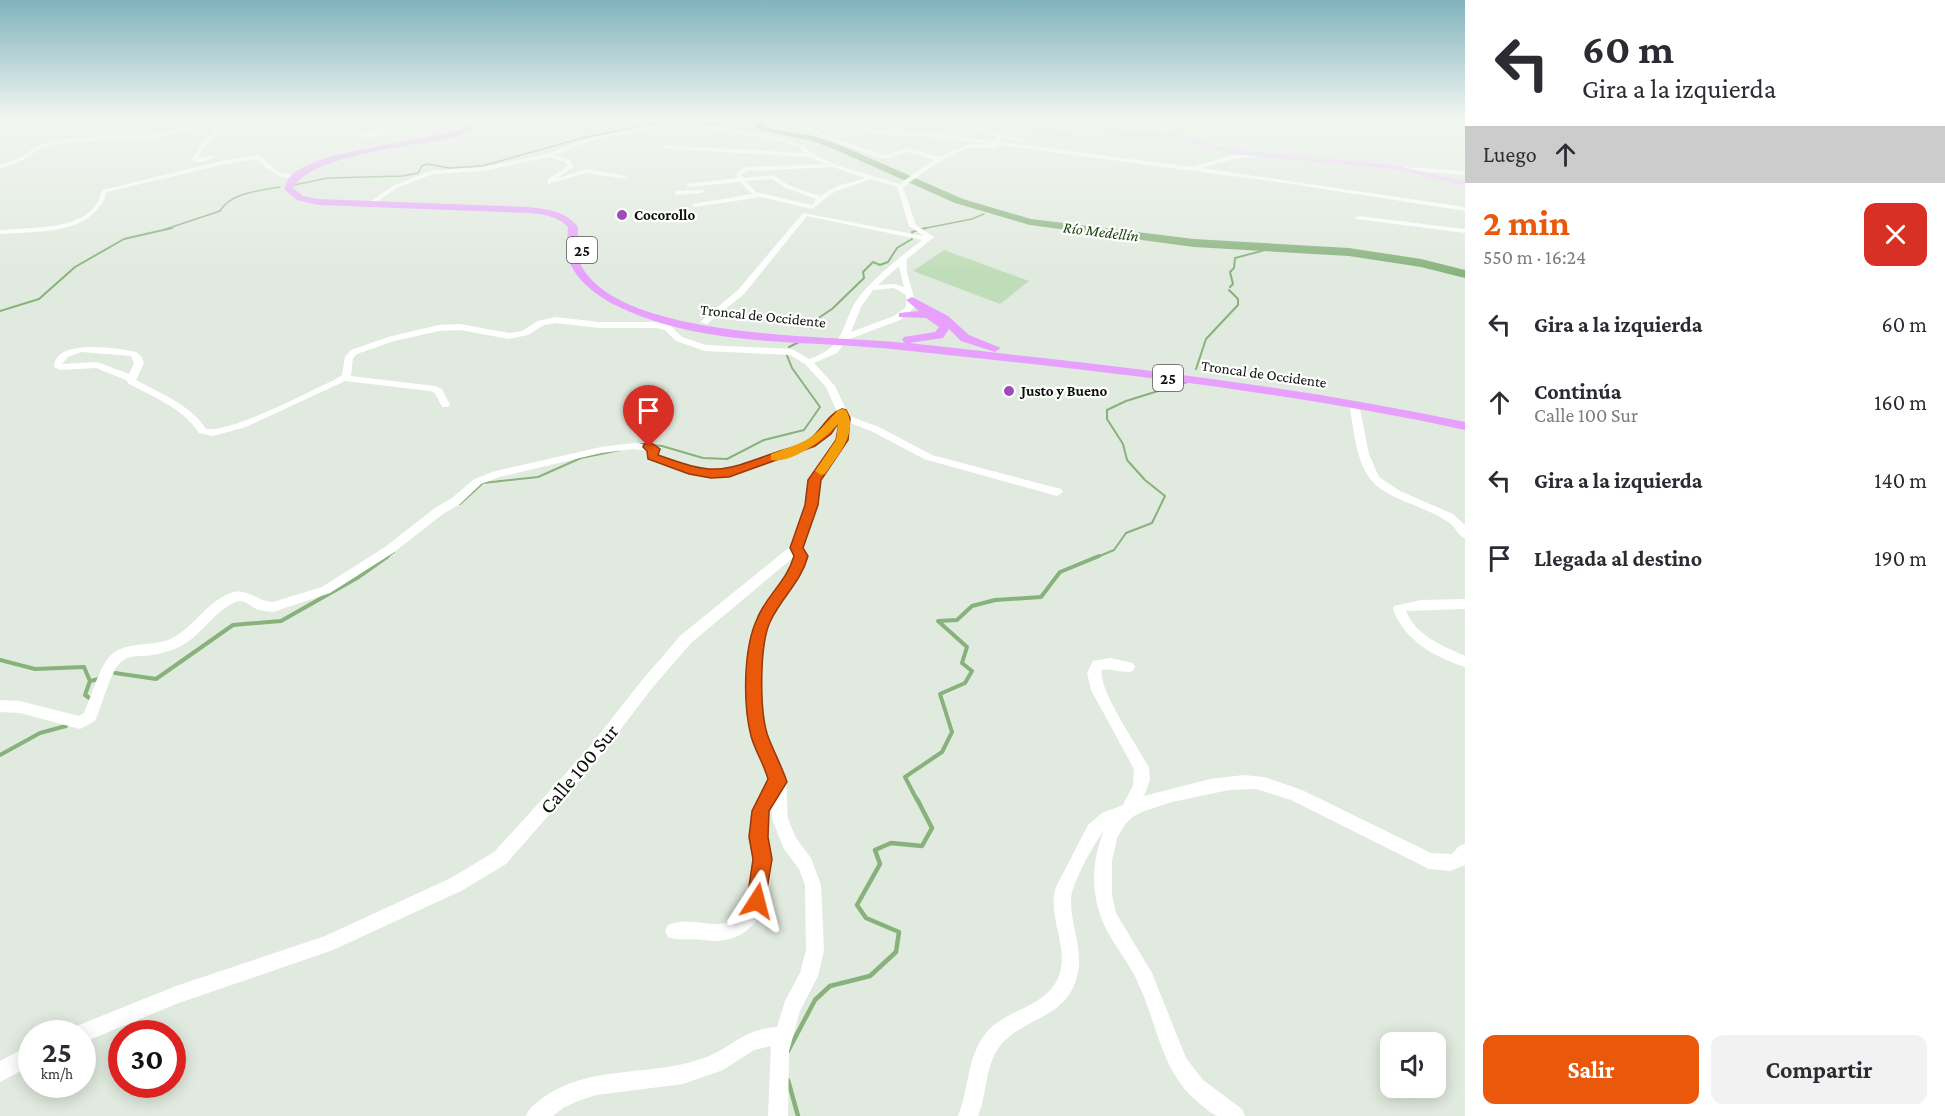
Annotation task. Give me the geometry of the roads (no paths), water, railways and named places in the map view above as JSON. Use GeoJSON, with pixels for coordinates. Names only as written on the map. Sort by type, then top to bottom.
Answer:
{"type":"FeatureCollection","features":[{"type":"Feature","properties":{"kind":"highway"},"geometry":{"type":"LineString","coordinates":[[294,176],[304,171]]}},
{"type":"Feature","properties":{"kind":"highway","name":"Troncal de Occidente"},"geometry":{"type":"LineString","coordinates":[[312,171],[300,179],[298,188],[308,195],[373,202],[532,207],[566,213],[583,226],[583,259],[590,272],[604,286],[644,306],[704,322],[838,340]]}},
{"type":"Feature","properties":{"kind":"highway","name":"Troncal de Occidente"},"geometry":{"type":"LineString","coordinates":[[294,176],[288,183],[289,192],[300,198],[318,202],[528,210],[551,213],[568,221],[573,227],[572,253],[582,275],[599,291],[620,303],[656,317],[708,329],[838,340],[908,339],[1013,351],[1314,390],[1465,419]]}},
{"type":"Feature","properties":{"kind":"highway"},"geometry":{"type":"LineString","coordinates":[[910,296],[923,308],[944,318],[959,334],[972,342],[1013,351]]}},
{"type":"Feature","properties":{"kind":"highway"},"geometry":{"type":"LineString","coordinates":[[903,315],[927,315],[939,320],[945,327],[942,333],[933,337],[908,339]]}},
{"type":"Feature","properties":{"kind":"highway","name":"Troncal de Occidente"},"geometry":{"type":"LineString","coordinates":[[869,339],[1354,404],[1465,426]]}},
{"type":"Feature","properties":{"kind":"highway"},"geometry":{"type":"LineString","coordinates":[[838,340],[1071,366]]}},
{"type":"Feature","properties":{"kind":"main road"},"geometry":{"type":"LineString","coordinates":[[1413,171],[1465,184]]}},
{"type":"Feature","properties":{"kind":"street"},"geometry":{"type":"LineString","coordinates":[[0,232],[69,225],[95,210],[102,202],[105,192],[189,171]]}},
{"type":"Feature","properties":{"kind":"street"},"geometry":{"type":"LineString","coordinates":[[274,171],[277,174],[294,176]]}},
{"type":"Feature","properties":{"kind":"street"},"geometry":{"type":"LineString","coordinates":[[373,202],[395,187],[432,172],[448,171]]}},
{"type":"Feature","properties":{"kind":"street"},"geometry":{"type":"LineString","coordinates":[[563,171],[550,180],[550,183],[584,171]]}},
{"type":"Feature","properties":{"kind":"street"},"geometry":{"type":"LineString","coordinates":[[584,171],[625,178]]}},
{"type":"Feature","properties":{"kind":"street"},"geometry":{"type":"LineString","coordinates":[[740,177],[744,171]]}},
{"type":"Feature","properties":{"kind":"street"},"geometry":{"type":"LineString","coordinates":[[849,171],[869,178],[903,184],[922,171]]}},
{"type":"Feature","properties":{"kind":"street"},"geometry":{"type":"LineString","coordinates":[[1206,171],[1302,183],[1465,209]]}},
{"type":"Feature","properties":{"kind":"street"},"geometry":{"type":"LineString","coordinates":[[1447,171],[1465,172]]}},
{"type":"Feature","properties":{"kind":"street"},"geometry":{"type":"LineString","coordinates":[[740,177],[754,193],[812,207]]}},
{"type":"Feature","properties":{"kind":"street"},"geometry":{"type":"LineString","coordinates":[[688,182],[740,177],[773,177],[788,188],[819,198]]}},
{"type":"Feature","properties":{"kind":"street"},"geometry":{"type":"LineString","coordinates":[[704,322],[741,292],[819,198],[854,181],[869,178]]}},
{"type":"Feature","properties":{"kind":"street"},"geometry":{"type":"LineString","coordinates":[[903,184],[913,226],[922,235]]}},
{"type":"Feature","properties":{"kind":"street"},"geometry":{"type":"LineString","coordinates":[[677,193],[747,187]]}},
{"type":"Feature","properties":{"kind":"street"},"geometry":{"type":"LineString","coordinates":[[695,206],[761,195]]}},
{"type":"Feature","properties":{"kind":"street"},"geometry":{"type":"LineString","coordinates":[[805,214],[908,236],[922,235]]}},
{"type":"Feature","properties":{"kind":"street"},"geometry":{"type":"LineString","coordinates":[[1358,218],[1465,231]]}},
{"type":"Feature","properties":{"kind":"street"},"geometry":{"type":"LineString","coordinates":[[838,340],[861,300],[904,257],[922,235]]}},
{"type":"Feature","properties":{"kind":"street"},"geometry":{"type":"LineString","coordinates":[[808,362],[838,340],[903,315],[910,308],[910,296],[902,268],[904,257]]}},
{"type":"Feature","properties":{"kind":"street"},"geometry":{"type":"LineString","coordinates":[[873,288],[883,285],[895,286],[910,296]]}},
{"type":"Feature","properties":{"kind":"street"},"geometry":{"type":"LineString","coordinates":[[858,307],[858,314],[862,318],[882,322]]}},
{"type":"Feature","properties":{"kind":"street"},"geometry":{"type":"LineString","coordinates":[[130,378],[134,375],[139,359],[126,352],[74,350],[65,355],[57,365],[60,367],[102,366],[130,378],[136,385],[183,409],[195,419],[203,431],[213,433],[253,421],[344,378],[348,372],[349,357],[354,352],[425,330],[460,327],[501,335],[517,335],[541,323],[556,320],[599,325],[657,325],[668,328],[680,339],[705,348],[758,351],[771,349],[792,352],[808,362],[830,386],[844,415],[928,457],[1057,492]]}},
{"type":"Feature","properties":{"kind":"street"},"geometry":{"type":"LineString","coordinates":[[344,378],[432,388],[439,391],[445,405]]}},
{"type":"Feature","properties":{"kind":"street"},"geometry":{"type":"LineString","coordinates":[[1354,404],[1374,478],[1451,519],[1465,534]]}},
{"type":"Feature","properties":{"kind":"street"},"geometry":{"type":"LineString","coordinates":[[0,706],[20,707],[80,723],[90,717],[110,666],[121,655],[130,651],[160,649],[175,643],[190,634],[215,608],[237,596],[248,598],[263,607],[273,607],[326,590],[389,550],[439,511],[456,501],[477,482],[496,474],[601,450],[634,446],[652,447],[654,452],[652,457],[689,470],[729,474],[811,444],[844,415]]}},
{"type":"Feature","properties":{"kind":"street","name":"Calle 100 Sur"},"geometry":{"type":"LineString","coordinates":[[96,1028],[176,995],[327,944],[457,884],[500,858],[592,755],[648,683],[686,639],[796,548],[812,505],[814,480],[842,440],[844,415]]}},
{"type":"Feature","properties":{"kind":"street"},"geometry":{"type":"LineString","coordinates":[[778,1116],[779,1051],[792,1008],[809,976],[815,950],[813,885],[805,864],[790,843],[780,819],[778,782],[761,740],[755,717],[754,652],[764,618],[791,580],[798,566],[801,556],[796,548]]}},
{"type":"Feature","properties":{"kind":"street"},"geometry":{"type":"LineString","coordinates":[[1465,604],[1436,606],[1410,603],[1399,609],[1402,621],[1418,638],[1465,662]]}},
{"type":"Feature","properties":{"kind":"street"},"geometry":{"type":"LineString","coordinates":[[1128,667],[1110,663],[1098,665],[1094,673],[1098,690],[1144,777],[1128,811],[1108,839],[1103,896],[1112,923],[1138,960],[1185,1075],[1204,1094],[1235,1116]]}},
{"type":"Feature","properties":{"kind":"street"},"geometry":{"type":"LineString","coordinates":[[968,1116],[978,1091],[981,1062],[992,1040],[1005,1027],[1049,1006],[1064,988],[1071,962],[1063,914],[1063,887],[1086,841],[1099,824],[1116,813],[1128,811],[1183,791],[1241,781],[1257,782],[1288,792],[1429,861],[1452,863],[1461,860],[1465,852]]}},
{"type":"Feature","properties":{"kind":"street"},"geometry":{"type":"LineString","coordinates":[[674,931],[682,928],[723,933],[740,927],[747,919],[757,901],[761,883],[762,859],[758,837],[760,811],[773,786],[778,782]]}},
{"type":"Feature","properties":{"kind":"street"},"geometry":{"type":"LineString","coordinates":[[536,1116],[548,1105],[576,1089],[705,1068],[749,1041],[770,1036],[784,1036]]}},
{"type":"Feature","properties":{"kind":"street"},"geometry":{"type":"LineString","coordinates":[[0,1072],[18,1062]]}},
{"type":"Feature","properties":{"kind":"waterway"},"geometry":{"type":"LineString","coordinates":[[294,185],[328,178],[403,176],[419,171]]}},
{"type":"Feature","properties":{"kind":"waterway","name":"Río Medellín"},"geometry":{"type":"LineString","coordinates":[[891,171],[959,201],[1030,222],[1194,243],[1349,252],[1421,263],[1465,274]]}},
{"type":"Feature","properties":{"kind":"waterway"},"geometry":{"type":"LineString","coordinates":[[166,229],[220,211],[231,200],[239,196],[280,187]]}},
{"type":"Feature","properties":{"kind":"waterway"},"geometry":{"type":"LineString","coordinates":[[926,228],[972,219],[984,214]]}},
{"type":"Feature","properties":{"kind":"waterway"},"geometry":{"type":"LineString","coordinates":[[0,311],[39,299],[75,267],[124,239],[172,228]]}},
{"type":"Feature","properties":{"kind":"waterway"},"geometry":{"type":"LineString","coordinates":[[811,328],[811,323],[832,309],[864,278],[863,272],[873,262],[880,265],[888,262],[897,248],[912,239],[912,232],[926,228]]}},
{"type":"Feature","properties":{"kind":"waterway"},"geometry":{"type":"LineString","coordinates":[[921,229],[926,228]]}},
{"type":"Feature","properties":{"kind":"waterway"},"geometry":{"type":"LineString","coordinates":[[1230,287],[1233,284],[1230,272],[1234,268],[1235,258],[1269,249]]}},
{"type":"Feature","properties":{"kind":"waterway"},"geometry":{"type":"LineString","coordinates":[[1196,369],[1206,339],[1238,305],[1238,299],[1229,290]]}},
{"type":"Feature","properties":{"kind":"waterway"},"geometry":{"type":"LineString","coordinates":[[789,347],[799,342]]}},
{"type":"Feature","properties":{"kind":"waterway"},"geometry":{"type":"LineString","coordinates":[[641,444],[662,446],[703,458],[727,459],[764,440],[804,430],[820,407],[792,368],[786,353]]}},
{"type":"Feature","properties":{"kind":"waterway"},"geometry":{"type":"LineString","coordinates":[[1095,558],[1114,550],[1126,533],[1152,523],[1165,496],[1145,480],[1127,460],[1123,444],[1107,419],[1107,410],[1126,401],[1187,382]]}},
{"type":"Feature","properties":{"kind":"waterway"},"geometry":{"type":"LineString","coordinates":[[460,504],[483,483],[538,477],[581,458],[620,450]]}},
{"type":"Feature","properties":{"kind":"waterway"},"geometry":{"type":"LineString","coordinates":[[386,558],[394,552]]}},
{"type":"Feature","properties":{"kind":"waterway"},"geometry":{"type":"LineString","coordinates":[[115,673],[156,679],[233,625],[281,621],[357,578],[388,556]]}},
{"type":"Feature","properties":{"kind":"waterway"},"geometry":{"type":"LineString","coordinates":[[917,800],[905,777],[942,752],[952,732],[940,694],[965,683],[972,671],[962,663],[967,647],[938,621],[957,620],[972,606],[995,600],[1041,597],[1060,572],[1099,556]]}},
{"type":"Feature","properties":{"kind":"waterway"},"geometry":{"type":"LineString","coordinates":[[0,660],[35,669],[84,667],[90,681]]}},
{"type":"Feature","properties":{"kind":"waterway"},"geometry":{"type":"LineString","coordinates":[[90,681],[99,679]]}},
{"type":"Feature","properties":{"kind":"waterway"},"geometry":{"type":"LineString","coordinates":[[90,681],[85,695],[91,699]]}},
{"type":"Feature","properties":{"kind":"waterway"},"geometry":{"type":"LineString","coordinates":[[0,755],[40,733],[66,726]]}},
{"type":"Feature","properties":{"kind":"waterway"},"geometry":{"type":"LineString","coordinates":[[788,1051],[815,1000],[830,986],[870,976],[896,952],[899,932],[866,918],[857,905],[880,864],[875,850],[891,843],[922,846],[932,828],[917,799]]}},
{"type":"Feature","properties":{"kind":"waterway"},"geometry":{"type":"LineString","coordinates":[[788,1080],[798,1116]]}},
{"type":"Feature","properties":{"kind":"place","name":"Cocorollo"},"geometry":{"type":"Point","coordinates":[622,215]}},
{"type":"Feature","properties":{"kind":"place","name":"Justo y Bueno"},"geometry":{"type":"Point","coordinates":[1009,391]}}]}
